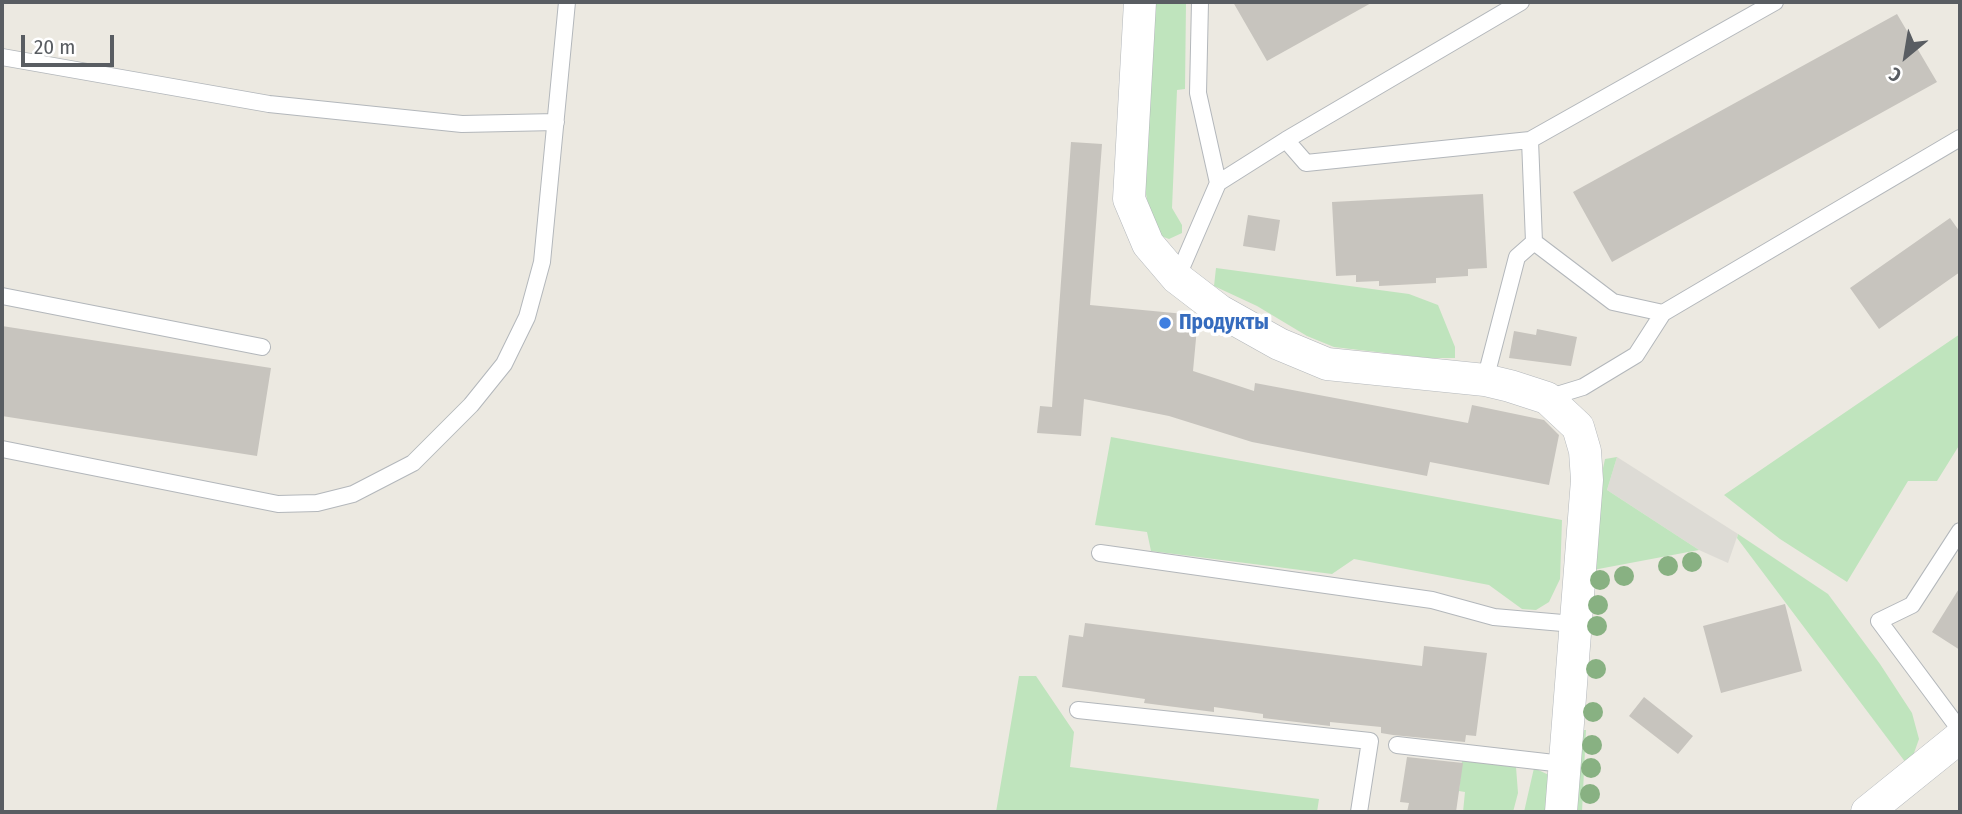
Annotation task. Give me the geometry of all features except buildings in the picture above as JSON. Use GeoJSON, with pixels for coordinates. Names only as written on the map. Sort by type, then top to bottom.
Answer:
{"type":"FeatureCollection","features":[{"type":"Feature","properties":{"kind":"street"},"geometry":{"type":"LineString","coordinates":[[1140,2],[1129,200],[1147,244],[1177,278],[1220,311],[1279,344],[1327,364],[1485,380],[1546,398],[1578,427],[1585,451],[1587,480],[1561,812]]}},
{"type":"Feature","properties":{"kind":"street"},"geometry":{"type":"LineString","coordinates":[[1867,812],[1960,737]]}},
{"type":"Feature","properties":{"kind":"lane"},"geometry":{"type":"LineString","coordinates":[[2,449],[278,504],[317,503],[353,494],[413,463],[471,405],[504,364],[527,317],[542,262],[567,2]]}},
{"type":"Feature","properties":{"kind":"lane"},"geometry":{"type":"LineString","coordinates":[[1200,2],[1198,93],[1218,183]]}},
{"type":"Feature","properties":{"kind":"lane"},"geometry":{"type":"LineString","coordinates":[[1177,278],[1218,183],[1521,2]]}},
{"type":"Feature","properties":{"kind":"lane"},"geometry":{"type":"LineString","coordinates":[[1286,140],[1306,163],[1530,140],[1775,2]]}},
{"type":"Feature","properties":{"kind":"lane"},"geometry":{"type":"LineString","coordinates":[[2,57],[269,104],[463,124],[556,122]]}},
{"type":"Feature","properties":{"kind":"lane"},"geometry":{"type":"LineString","coordinates":[[1546,398],[1583,387],[1636,355],[1663,313],[1960,138]]}},
{"type":"Feature","properties":{"kind":"lane"},"geometry":{"type":"LineString","coordinates":[[1530,140],[1534,242]]}},
{"type":"Feature","properties":{"kind":"lane"},"geometry":{"type":"LineString","coordinates":[[1534,242],[1613,302],[1663,313]]}},
{"type":"Feature","properties":{"kind":"lane"},"geometry":{"type":"LineString","coordinates":[[1485,380],[1517,257],[1534,242]]}},
{"type":"Feature","properties":{"kind":"lane"},"geometry":{"type":"LineString","coordinates":[[2,296],[262,347]]}},
{"type":"Feature","properties":{"kind":"lane"},"geometry":{"type":"LineString","coordinates":[[1960,531],[1912,605],[1879,621],[1960,730]]}},
{"type":"Feature","properties":{"kind":"lane"},"geometry":{"type":"LineString","coordinates":[[1100,553],[1432,600],[1494,617],[1574,624]]}},
{"type":"Feature","properties":{"kind":"lane"},"geometry":{"type":"LineString","coordinates":[[1078,710],[1370,741],[1359,812]]}},
{"type":"Feature","properties":{"kind":"lane"},"geometry":{"type":"LineString","coordinates":[[1397,745],[1563,764]]}},
{"type":"Feature","properties":{"kind":"shaded area"},"geometry":{"type":"Polygon","coordinates":[[[1617,457],[1738,534],[1728,563],[1699,550],[1607,490],[1617,457]]]}},
{"type":"Feature","properties":{"kind":"green space"},"geometry":{"type":"Polygon","coordinates":[[[1152,2],[1186,2],[1185,89],[1177,90],[1172,208],[1182,225],[1182,233],[1169,239],[1161,236],[1150,215],[1145,189],[1152,2]]]}},
{"type":"Feature","properties":{"kind":"green space"},"geometry":{"type":"Polygon","coordinates":[[[1216,268],[1409,294],[1438,305],[1455,347],[1455,358],[1428,358],[1334,347],[1307,336],[1257,306],[1214,286],[1216,268]]]}},
{"type":"Feature","properties":{"kind":"green space"},"geometry":{"type":"Polygon","coordinates":[[[1960,334],[1960,444],[1937,481],[1908,481],[1847,582],[1780,539],[1724,495],[1960,334]]]}},
{"type":"Feature","properties":{"kind":"green space"},"geometry":{"type":"Polygon","coordinates":[[[1111,437],[1562,520],[1560,579],[1549,602],[1536,610],[1522,609],[1489,585],[1354,559],[1332,574],[1151,551],[1147,532],[1095,525],[1111,437]]]}},
{"type":"Feature","properties":{"kind":"green space"},"geometry":{"type":"Polygon","coordinates":[[[1617,457],[1607,490],[1699,550],[1593,570],[1600,482],[1605,459],[1617,457]]]}},
{"type":"Feature","properties":{"kind":"green space"},"geometry":{"type":"Polygon","coordinates":[[[1738,534],[1828,594],[1880,664],[1912,713],[1919,739],[1909,767],[1737,538],[1738,534]]]}},
{"type":"Feature","properties":{"kind":"green space"},"geometry":{"type":"Polygon","coordinates":[[[1019,676],[1036,676],[1074,732],[1070,767],[1319,799],[1317,812],[996,812],[1019,676]]]}},
{"type":"Feature","properties":{"kind":"green space"},"geometry":{"type":"Polygon","coordinates":[[[1580,730],[1586,730],[1582,812],[1575,812],[1580,730]]]}},
{"type":"Feature","properties":{"kind":"green space"},"geometry":{"type":"Polygon","coordinates":[[[1462,760],[1516,767],[1518,793],[1513,812],[1463,812],[1465,792],[1459,791],[1462,760]]]}},
{"type":"Feature","properties":{"kind":"green space"},"geometry":{"type":"Polygon","coordinates":[[[1534,768],[1551,776],[1548,812],[1524,812],[1534,768]]]}},
{"type":"Feature","properties":{"kind":"place","name":"Продукты"},"geometry":{"type":"Point","coordinates":[1165,323]}}]}
